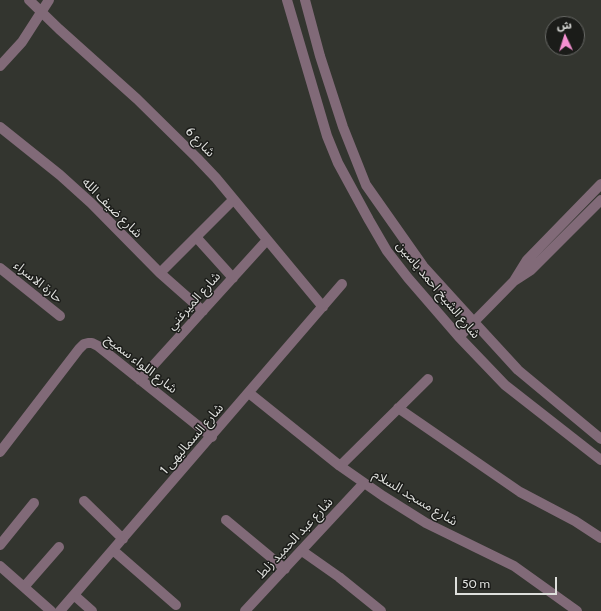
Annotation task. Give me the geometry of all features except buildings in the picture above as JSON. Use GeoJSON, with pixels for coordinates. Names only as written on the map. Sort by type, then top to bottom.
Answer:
{"type":"FeatureCollection","features":[{"type":"Feature","properties":{"kind":"street","name":"شارع 6"},"geometry":{"type":"LineString","coordinates":[[29,0],[158,118],[197,158],[322,307]]}},
{"type":"Feature","properties":{"kind":"street"},"geometry":{"type":"LineString","coordinates":[[0,66],[22,42],[49,0]]}},
{"type":"Feature","properties":{"kind":"street","name":"شارع الشيخ احمد ياسين"},"geometry":{"type":"LineString","coordinates":[[287,0],[327,136],[338,163],[387,251],[408,278],[459,336],[505,385],[601,460]]}},
{"type":"Feature","properties":{"kind":"street","name":"شارع الشيخ احمد ياسين"},"geometry":{"type":"LineString","coordinates":[[305,0],[320,56],[343,127],[366,184],[423,266],[518,370],[601,439]]}},
{"type":"Feature","properties":{"kind":"street","name":"شارع ضيف الله"},"geometry":{"type":"LineString","coordinates":[[0,127],[60,175],[91,203],[160,273],[203,311]]}},
{"type":"Feature","properties":{"kind":"street"},"geometry":{"type":"LineString","coordinates":[[514,281],[526,260],[601,184]]}},
{"type":"Feature","properties":{"kind":"street"},"geometry":{"type":"LineString","coordinates":[[160,273],[233,200]]}},
{"type":"Feature","properties":{"kind":"street"},"geometry":{"type":"LineString","coordinates":[[459,336],[514,281],[531,270],[601,200]]}},
{"type":"Feature","properties":{"kind":"street"},"geometry":{"type":"LineString","coordinates":[[196,237],[233,278]]}},
{"type":"Feature","properties":{"kind":"street","name":"شارع الميرغني"},"geometry":{"type":"LineString","coordinates":[[140,380],[267,240]]}},
{"type":"Feature","properties":{"kind":"street","name":"حارة الاسراء"},"geometry":{"type":"LineString","coordinates":[[0,268],[60,316]]}},
{"type":"Feature","properties":{"kind":"street","name":"شارع السماليهى 1"},"geometry":{"type":"LineString","coordinates":[[60,611],[212,437],[342,284]]}},
{"type":"Feature","properties":{"kind":"street","name":"شارع اللواء سميح"},"geometry":{"type":"LineString","coordinates":[[0,452],[79,349],[84,344],[92,343],[98,346],[212,437]]}},
{"type":"Feature","properties":{"kind":"street"},"geometry":{"type":"LineString","coordinates":[[340,466],[428,379]]}},
{"type":"Feature","properties":{"kind":"street","name":"شارع مسجد السلام"},"geometry":{"type":"LineString","coordinates":[[249,393],[340,466],[364,483],[426,523],[514,566],[577,611]]}},
{"type":"Feature","properties":{"kind":"street"},"geometry":{"type":"LineString","coordinates":[[398,408],[520,492],[575,521],[601,538]]}},
{"type":"Feature","properties":{"kind":"street","name":"شارع عبد الحميد زلط"},"geometry":{"type":"LineString","coordinates":[[245,611],[364,483]]}},
{"type":"Feature","properties":{"kind":"street"},"geometry":{"type":"LineString","coordinates":[[84,502],[122,539]]}},
{"type":"Feature","properties":{"kind":"street"},"geometry":{"type":"LineString","coordinates":[[0,545],[34,503]]}},
{"type":"Feature","properties":{"kind":"street"},"geometry":{"type":"LineString","coordinates":[[226,520],[284,569]]}},
{"type":"Feature","properties":{"kind":"street"},"geometry":{"type":"LineString","coordinates":[[24,587],[59,547]]}},
{"type":"Feature","properties":{"kind":"street"},"geometry":{"type":"LineString","coordinates":[[113,550],[176,605]]}},
{"type":"Feature","properties":{"kind":"street"},"geometry":{"type":"LineString","coordinates":[[302,551],[339,577],[381,611]]}},
{"type":"Feature","properties":{"kind":"street"},"geometry":{"type":"LineString","coordinates":[[0,566],[50,611]]}},
{"type":"Feature","properties":{"kind":"street"},"geometry":{"type":"LineString","coordinates":[[74,595],[92,611]]}}]}
